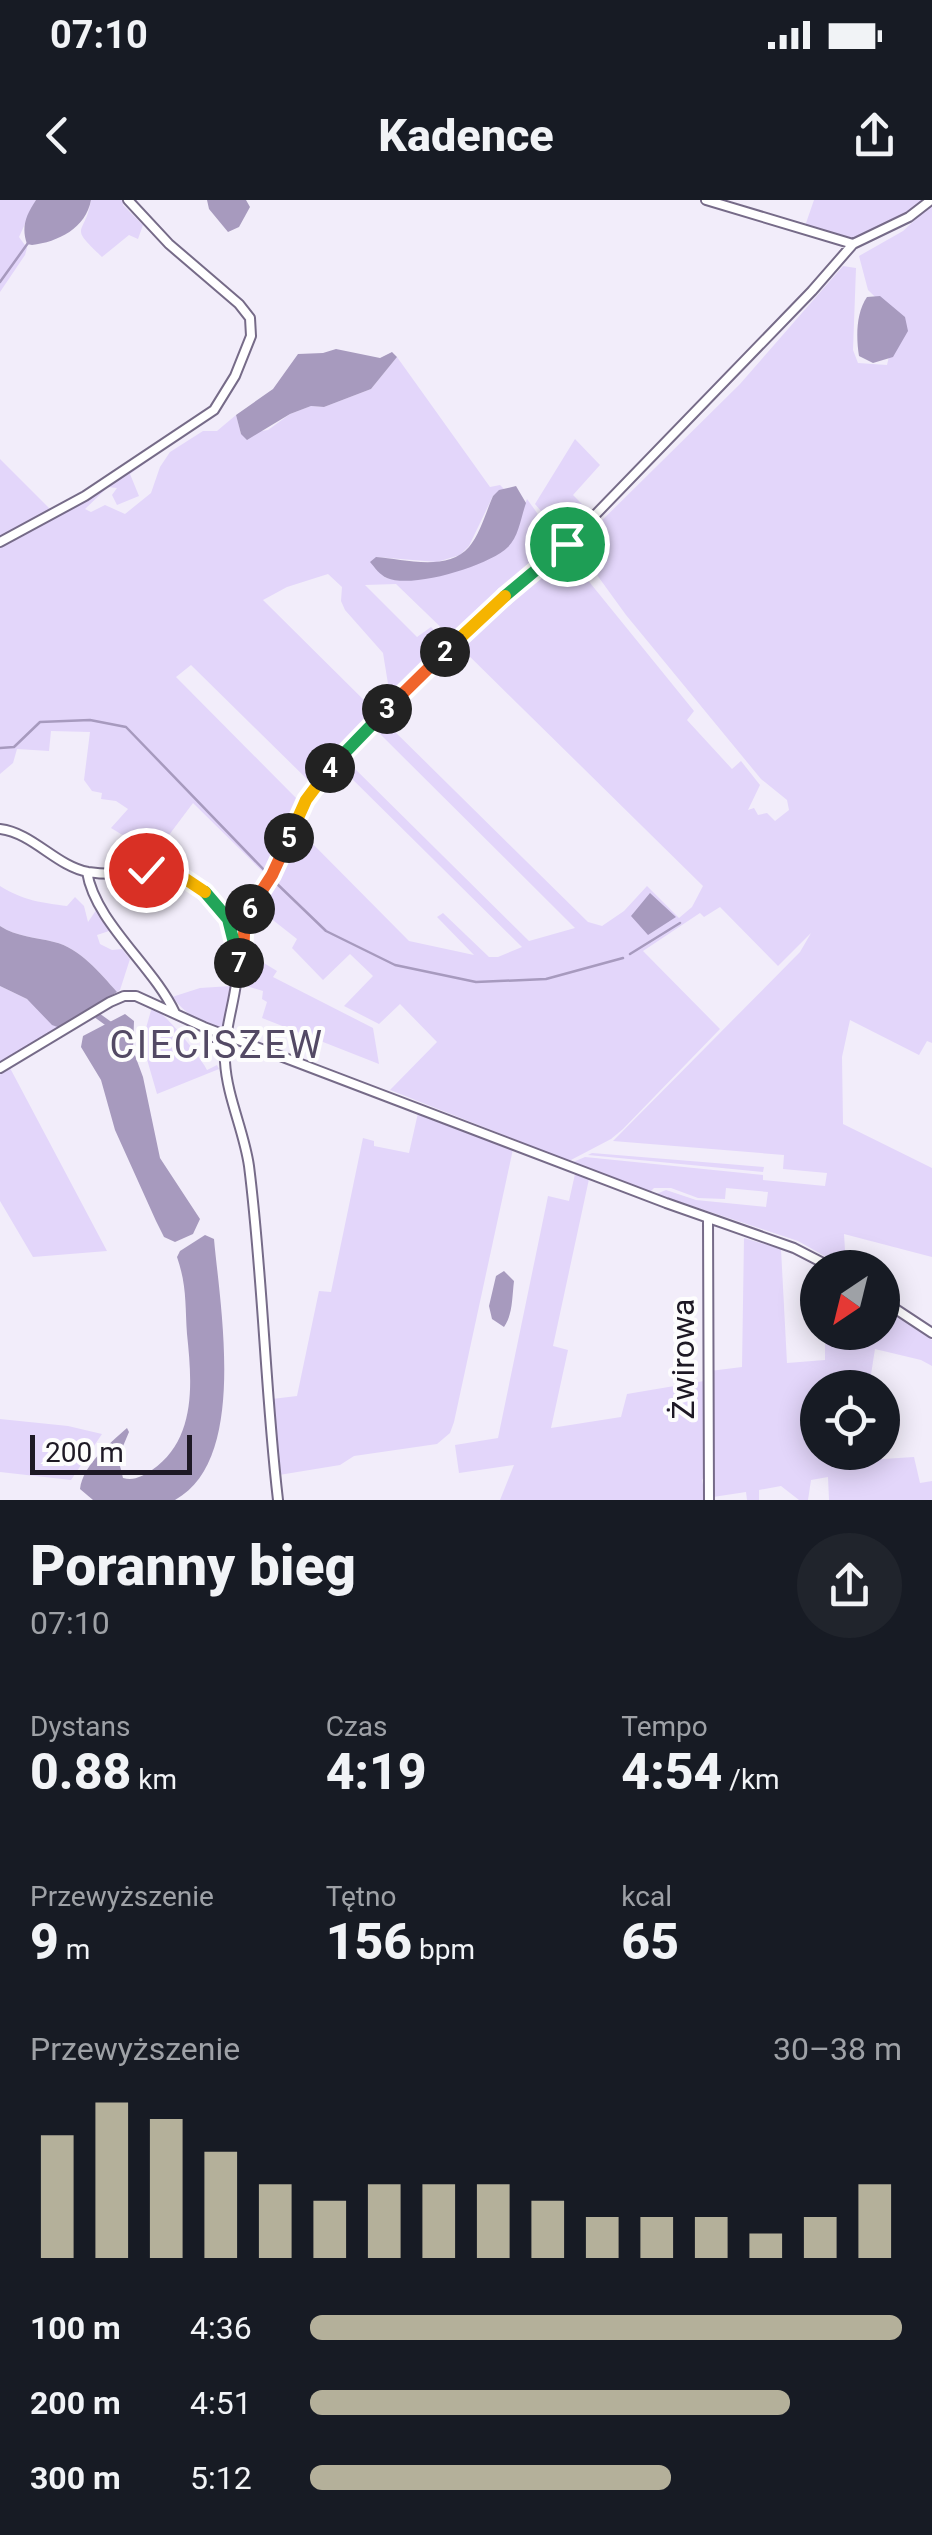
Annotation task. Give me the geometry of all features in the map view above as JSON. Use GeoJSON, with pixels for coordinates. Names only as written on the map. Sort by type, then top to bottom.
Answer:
{"type":"FeatureCollection","features":[{"type":"Feature","properties":{"kind":"street"},"geometry":{"type":"LineString","coordinates":[[0,542],[85,496],[214,410],[236,376],[251,336],[250,318],[239,304],[168,244],[128,200]]}},
{"type":"Feature","properties":{"kind":"street"},"geometry":{"type":"LineString","coordinates":[[706,200],[853,244]]}},
{"type":"Feature","properties":{"kind":"street"},"geometry":{"type":"LineString","coordinates":[[278,1500],[249,1167],[225,1066],[247,914],[272,875],[300,810],[321,778],[460,636],[567,544],[853,244],[908,217],[931,200]]}},
{"type":"Feature","properties":{"kind":"street"},"geometry":{"type":"LineString","coordinates":[[0,829],[20,834],[86,872],[166,869],[188,878],[228,919],[236,944],[238,976]]}},
{"type":"Feature","properties":{"kind":"street"},"geometry":{"type":"LineString","coordinates":[[86,872],[120,936],[176,1013]]}},
{"type":"Feature","properties":{"kind":"street"},"geometry":{"type":"LineString","coordinates":[[0,1068],[110,1002],[136,996],[800,1251]]}},
{"type":"Feature","properties":{"kind":"street"},"geometry":{"type":"LineString","coordinates":[[211,1048],[222,1044]]}},
{"type":"Feature","properties":{"kind":"street","name":"Żwirowa"},"geometry":{"type":"LineString","coordinates":[[708,1218],[709,1500]]}},
{"type":"Feature","properties":{"kind":"street"},"geometry":{"type":"LineString","coordinates":[[900,1312],[932,1332]]}},
{"type":"Feature","properties":{"kind":"shaded area"},"geometry":{"type":"Polygon","coordinates":[[[0,200],[36,200],[19,237],[27,248],[25,255],[0,292],[0,200]]]}},
{"type":"Feature","properties":{"kind":"shaded area"},"geometry":{"type":"Polygon","coordinates":[[[36,200],[91,200],[77,226],[51,241],[32,245],[27,244],[25,227],[36,200]]]}},
{"type":"Feature","properties":{"kind":"shaded area"},"geometry":{"type":"Polygon","coordinates":[[[91,200],[123,200],[123,205],[143,225],[138,239],[129,235],[102,257],[81,230],[91,200]]]}},
{"type":"Feature","properties":{"kind":"shaded area"},"geometry":{"type":"Polygon","coordinates":[[[207,200],[246,200],[250,207],[239,227],[228,232],[209,209],[207,200]]]}},
{"type":"Feature","properties":{"kind":"shaded area"},"geometry":{"type":"Polygon","coordinates":[[[814,200],[925,200],[851,239],[805,226],[814,200]]]}},
{"type":"Feature","properties":{"kind":"shaded area"},"geometry":{"type":"Polygon","coordinates":[[[932,204],[932,1043],[927,1041],[919,1055],[850,1020],[842,1057],[843,1124],[932,1168],[932,1257],[844,1234],[845,1250],[814,1250],[798,1241],[656,1194],[666,1190],[696,1200],[766,1207],[768,1192],[726,1188],[725,1199],[698,1198],[671,1188],[654,1188],[650,1192],[573,1162],[585,1157],[763,1175],[763,1180],[825,1186],[827,1173],[783,1169],[784,1155],[613,1141],[800,952],[811,933],[778,966],[720,907],[704,917],[700,913],[643,951],[720,1029],[623,1129],[569,1161],[390,1090],[437,1042],[400,1004],[379,1024],[344,1006],[373,976],[350,954],[323,980],[292,948],[297,939],[255,906],[295,826],[409,941],[474,955],[437,917],[443,913],[489,957],[522,947],[337,764],[343,757],[529,941],[575,928],[373,727],[381,718],[588,922],[602,926],[624,911],[647,886],[679,918],[692,907],[703,886],[456,643],[565,552],[694,711],[687,720],[732,769],[741,761],[760,785],[748,810],[754,808],[758,815],[767,813],[775,821],[789,810],[787,800],[761,779],[626,615],[576,546],[740,384],[843,266],[856,268],[853,350],[858,363],[887,365],[891,348],[905,326],[868,290],[859,256],[903,231],[932,204]]]}},
{"type":"Feature","properties":{"kind":"shaded area"},"geometry":{"type":"Polygon","coordinates":[[[880,296],[905,317],[908,331],[893,357],[873,363],[859,356],[858,325],[867,297],[880,296]]]}},
{"type":"Feature","properties":{"kind":"shaded area"},"geometry":{"type":"Polygon","coordinates":[[[336,349],[380,358],[392,352],[397,357],[371,389],[324,407],[311,406],[290,414],[247,440],[241,434],[236,415],[273,389],[298,354],[336,349]]]}},
{"type":"Feature","properties":{"kind":"shaded area"},"geometry":{"type":"Polygon","coordinates":[[[397,357],[490,487],[500,485],[504,489],[493,496],[469,546],[460,555],[437,562],[376,557],[386,578],[507,548],[527,499],[561,546],[453,639],[396,584],[365,585],[417,637],[431,627],[445,641],[397,698],[389,690],[383,653],[345,610],[342,587],[328,574],[287,587],[263,600],[379,715],[312,784],[191,665],[176,677],[301,803],[267,880],[259,878],[263,872],[193,803],[163,843],[145,828],[134,842],[111,828],[128,809],[116,801],[101,799],[102,793],[92,791],[84,780],[90,732],[51,731],[49,751],[17,749],[13,763],[0,774],[0,459],[51,510],[149,452],[152,458],[130,474],[139,496],[117,505],[112,495],[117,488],[108,487],[85,509],[91,512],[105,505],[125,514],[151,493],[170,452],[203,431],[217,431],[236,415],[241,434],[268,430],[290,414],[311,406],[324,407],[371,389],[397,357]]]}},
{"type":"Feature","properties":{"kind":"shaded area"},"geometry":{"type":"Polygon","coordinates":[[[575,439],[600,465],[573,495],[592,514],[569,538],[564,538],[535,504],[575,439]]]}},
{"type":"Feature","properties":{"kind":"shaded area"},"geometry":{"type":"Polygon","coordinates":[[[516,486],[526,503],[515,537],[508,547],[485,561],[450,574],[399,581],[387,578],[370,562],[376,557],[437,562],[460,555],[476,536],[493,496],[499,490],[516,486]]]}},
{"type":"Feature","properties":{"kind":"shaded area"},"geometry":{"type":"Polygon","coordinates":[[[0,886],[49,904],[67,906],[75,897],[84,906],[88,922],[99,906],[112,930],[97,935],[100,944],[112,950],[122,949],[130,959],[120,990],[117,992],[89,962],[63,945],[0,926],[0,886]]]}},
{"type":"Feature","properties":{"kind":"shaded area"},"geometry":{"type":"Polygon","coordinates":[[[650,893],[676,917],[648,935],[631,916],[650,893]]]}},
{"type":"Feature","properties":{"kind":"shaded area"},"geometry":{"type":"Polygon","coordinates":[[[0,926],[72,950],[117,992],[60,1028],[52,1025],[27,999],[0,986],[0,926]]]}},
{"type":"Feature","properties":{"kind":"shaded area"},"geometry":{"type":"Polygon","coordinates":[[[254,957],[277,971],[273,977],[373,1028],[379,1064],[262,1018],[267,1002],[262,999],[263,991],[243,985],[254,957]]]}},
{"type":"Feature","properties":{"kind":"shaded area"},"geometry":{"type":"Polygon","coordinates":[[[0,986],[27,999],[60,1028],[0,1064],[0,986]]]}},
{"type":"Feature","properties":{"kind":"shaded area"},"geometry":{"type":"Polygon","coordinates":[[[231,986],[224,1028],[195,1018],[172,997],[200,988],[231,986]]]}},
{"type":"Feature","properties":{"kind":"shaded area"},"geometry":{"type":"Polygon","coordinates":[[[152,1007],[174,1026],[207,1070],[217,1065],[219,1069],[157,1094],[142,1042],[152,1007]]]}},
{"type":"Feature","properties":{"kind":"shaded area"},"geometry":{"type":"Polygon","coordinates":[[[125,1014],[134,1021],[133,1050],[143,1077],[160,1158],[200,1219],[193,1234],[175,1242],[164,1237],[156,1221],[115,1130],[101,1080],[81,1047],[83,1036],[125,1014]]]}},
{"type":"Feature","properties":{"kind":"shaded area"},"geometry":{"type":"Polygon","coordinates":[[[10,1068],[107,1251],[33,1257],[0,1201],[0,1074],[10,1068]]]}},
{"type":"Feature","properties":{"kind":"shaded area"},"geometry":{"type":"Polygon","coordinates":[[[418,1113],[513,1149],[450,1433],[437,1444],[354,1456],[340,1465],[279,1475],[272,1399],[297,1396],[319,1291],[331,1292],[363,1138],[374,1141],[374,1146],[409,1153],[418,1113]]]}},
{"type":"Feature","properties":{"kind":"shaded area"},"geometry":{"type":"Polygon","coordinates":[[[588,1155],[764,1167],[763,1172],[588,1155]]]}},
{"type":"Feature","properties":{"kind":"shaded area"},"geometry":{"type":"Polygon","coordinates":[[[575,1174],[589,1179],[553,1346],[568,1350],[551,1428],[621,1417],[627,1394],[704,1381],[702,1480],[706,1500],[500,1500],[514,1465],[459,1473],[455,1445],[498,1438],[548,1196],[569,1201],[575,1174]]]}},
{"type":"Feature","properties":{"kind":"shaded area"},"geometry":{"type":"Polygon","coordinates":[[[205,1235],[214,1239],[224,1341],[221,1418],[213,1452],[198,1480],[175,1500],[93,1500],[80,1489],[82,1480],[98,1456],[127,1428],[129,1432],[118,1458],[123,1478],[131,1479],[152,1470],[167,1457],[184,1426],[190,1371],[184,1286],[177,1257],[205,1235]]]}},
{"type":"Feature","properties":{"kind":"shaded area"},"geometry":{"type":"Polygon","coordinates":[[[744,1238],[781,1249],[787,1363],[825,1360],[825,1350],[875,1350],[872,1370],[800,1370],[800,1470],[900,1470],[900,1458],[914,1457],[920,1483],[932,1481],[932,1500],[829,1500],[828,1477],[811,1480],[808,1500],[799,1500],[781,1486],[759,1490],[759,1500],[747,1500],[746,1492],[713,1497],[710,1371],[742,1367],[744,1238]]]}},
{"type":"Feature","properties":{"kind":"shaded area"},"geometry":{"type":"Polygon","coordinates":[[[504,1271],[514,1281],[511,1311],[504,1327],[492,1319],[489,1306],[496,1276],[504,1271]]]}},
{"type":"Feature","properties":{"kind":"shaded area"},"geometry":{"type":"Polygon","coordinates":[[[900,1318],[932,1340],[932,1366],[879,1350],[900,1350],[900,1318]]]}},
{"type":"Feature","properties":{"kind":"shaded area"},"geometry":{"type":"Polygon","coordinates":[[[0,1419],[102,1434],[71,1480],[0,1472],[0,1419]]]}},
{"type":"Feature","properties":{"kind":"waterway"},"geometry":{"type":"LineString","coordinates":[[0,282],[28,243]]}},
{"type":"Feature","properties":{"kind":"waterway"},"geometry":{"type":"LineString","coordinates":[[0,748],[14,747],[40,722],[90,720],[126,727],[268,874]]}},
{"type":"Feature","properties":{"kind":"waterway"},"geometry":{"type":"LineString","coordinates":[[273,880],[326,931],[395,965],[476,982],[546,979],[623,958]]}},
{"type":"Feature","properties":{"kind":"waterway"},"geometry":{"type":"LineString","coordinates":[[630,954],[680,923]]}},
{"type":"Feature","properties":{"kind":"waterway"},"geometry":{"type":"LineString","coordinates":[[91,1011],[111,1029]]}},
{"type":"Feature","properties":{"kind":"district","name":"CIECISZEW"},"geometry":{"type":"Point","coordinates":[217,1045]}},
{"type":"Feature","properties":{"kind":"route"},"geometry":{"type":"LineString","coordinates":[[146,870],[178,872],[216,904],[233,933],[238,976],[242,970],[242,933],[247,914],[272,875],[300,810],[321,778],[460,636],[567,544]]}}]}
